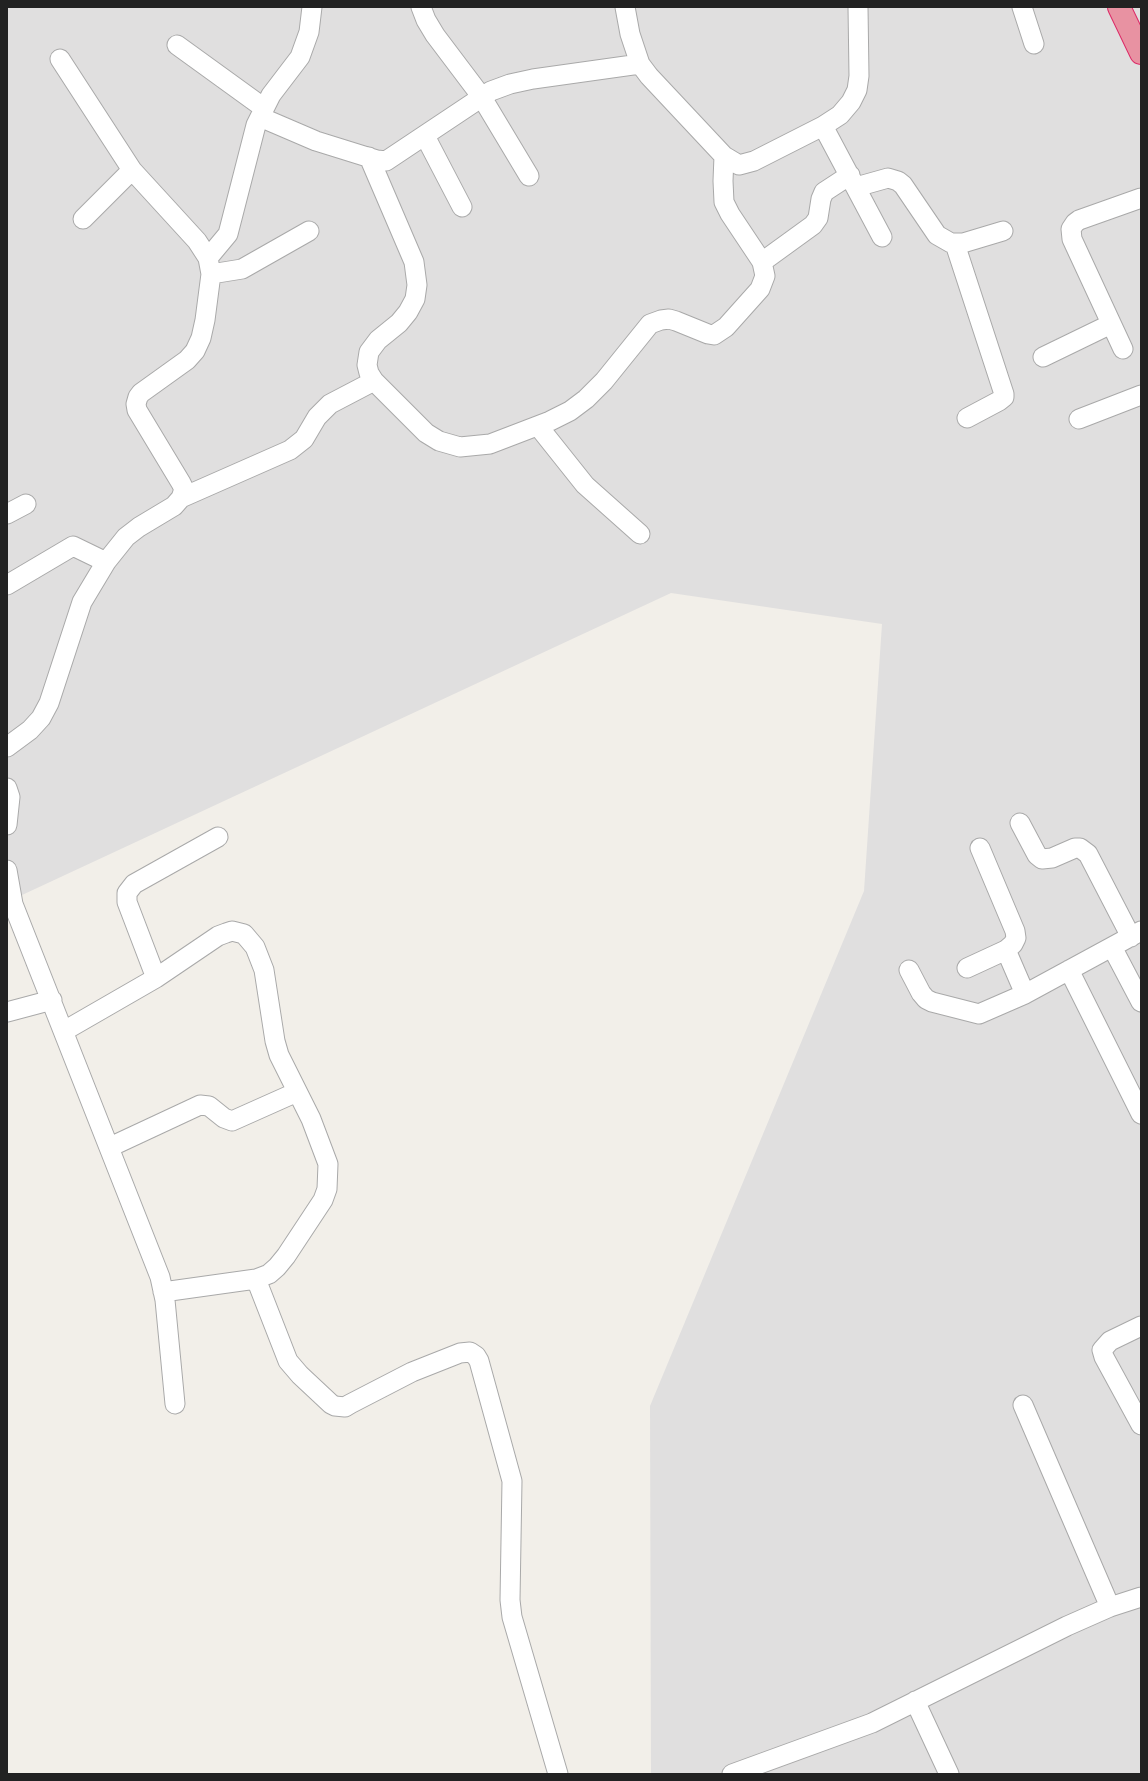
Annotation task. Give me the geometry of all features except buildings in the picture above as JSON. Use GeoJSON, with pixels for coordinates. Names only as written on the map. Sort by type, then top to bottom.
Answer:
{"type":"FeatureCollection","features":[{"type":"Feature","properties":{"kind":"highway"},"geometry":{"type":"LineString","coordinates":[[1119,7],[1141,53]]}},
{"type":"Feature","properties":{"kind":"street"},"geometry":{"type":"LineString","coordinates":[[7,747],[30,730],[41,718],[49,703],[82,602],[106,562],[126,537],[139,527],[174,506],[181,498],[184,489],[137,410],[136,404],[141,393],[187,360],[195,351],[201,338],[205,320],[209,266],[228,234],[231,225],[253,134],[271,95],[300,57],[309,32],[312,7]]}},
{"type":"Feature","properties":{"kind":"street"},"geometry":{"type":"LineString","coordinates":[[421,7],[426,20],[435,35],[481,96],[529,176]]}},
{"type":"Feature","properties":{"kind":"street"},"geometry":{"type":"LineString","coordinates":[[625,7],[630,34],[640,64],[649,76],[724,156],[739,165],[746,164],[823,126],[840,115],[851,102],[857,90],[860,61],[858,7]]}},
{"type":"Feature","properties":{"kind":"street"},"geometry":{"type":"LineString","coordinates":[[1022,7],[1034,44]]}},
{"type":"Feature","properties":{"kind":"street"},"geometry":{"type":"LineString","coordinates":[[177,45],[262,112],[316,141],[382,162],[386,161],[425,136],[481,96],[510,84],[533,79],[640,64]]}},
{"type":"Feature","properties":{"kind":"street"},"geometry":{"type":"LineString","coordinates":[[60,59],[132,170],[197,241],[209,266]]}},
{"type":"Feature","properties":{"kind":"street"},"geometry":{"type":"LineString","coordinates":[[823,126],[882,237]]}},
{"type":"Feature","properties":{"kind":"street"},"geometry":{"type":"LineString","coordinates":[[425,136],[462,207]]}},
{"type":"Feature","properties":{"kind":"street"},"geometry":{"type":"LineString","coordinates":[[369,157],[414,262],[417,285],[415,299],[408,312],[399,323],[378,340],[369,352],[367,366],[374,381],[426,432],[448,445],[473,447],[490,444],[538,426],[570,411],[586,399],[604,381],[650,324],[661,320],[669,320],[676,321],[708,334],[720,332],[760,289],[765,276],[762,262],[730,214],[724,202],[724,156]]}},
{"type":"Feature","properties":{"kind":"street"},"geometry":{"type":"LineString","coordinates":[[83,219],[132,170]]}},
{"type":"Feature","properties":{"kind":"street"},"geometry":{"type":"LineString","coordinates":[[762,262],[813,225],[818,218],[821,199],[824,192],[853,181],[888,178],[898,181],[903,185],[937,235],[946,242],[955,244],[1003,231]]}},
{"type":"Feature","properties":{"kind":"street"},"geometry":{"type":"LineString","coordinates":[[1123,349],[1072,239],[1071,229],[1072,225],[1079,220],[1141,198]]}},
{"type":"Feature","properties":{"kind":"street"},"geometry":{"type":"LineString","coordinates":[[209,266],[242,269],[308,231]]}},
{"type":"Feature","properties":{"kind":"street"},"geometry":{"type":"LineString","coordinates":[[955,244],[1004,394],[999,401],[967,418]]}},
{"type":"Feature","properties":{"kind":"street"},"geometry":{"type":"LineString","coordinates":[[1043,357],[1111,324]]}},
{"type":"Feature","properties":{"kind":"street"},"geometry":{"type":"LineString","coordinates":[[181,498],[290,450],[304,439],[317,417],[330,404],[374,381]]}},
{"type":"Feature","properties":{"kind":"street"},"geometry":{"type":"LineString","coordinates":[[1079,419],[1141,395]]}},
{"type":"Feature","properties":{"kind":"street"},"geometry":{"type":"LineString","coordinates":[[538,426],[585,485],[640,534]]}},
{"type":"Feature","properties":{"kind":"street"},"geometry":{"type":"LineString","coordinates":[[7,514],[26,504]]}},
{"type":"Feature","properties":{"kind":"street"},"geometry":{"type":"LineString","coordinates":[[7,585],[73,546],[106,562]]}},
{"type":"Feature","properties":{"kind":"street"},"geometry":{"type":"LineString","coordinates":[[7,788],[10,797],[7,825]]}},
{"type":"Feature","properties":{"kind":"street"},"geometry":{"type":"LineString","coordinates":[[909,970],[921,994],[926,999],[932,1002],[975,1013],[984,1013],[1025,994],[1136,934],[1088,854],[1080,848],[1075,848],[1052,858],[1042,859],[1037,854],[1020,823]]}},
{"type":"Feature","properties":{"kind":"street"},"geometry":{"type":"LineString","coordinates":[[156,978],[127,902],[127,893],[134,884],[218,837]]}},
{"type":"Feature","properties":{"kind":"street"},"geometry":{"type":"LineString","coordinates":[[967,968],[1006,950],[1015,942],[1016,935],[980,848]]}},
{"type":"Feature","properties":{"kind":"street"},"geometry":{"type":"LineString","coordinates":[[7,870],[10,903],[52,1000],[150,1247],[160,1277],[164,1292],[175,1404]]}},
{"type":"Feature","properties":{"kind":"street"},"geometry":{"type":"LineString","coordinates":[[64,1031],[156,978],[218,936],[232,931],[244,934],[255,947],[264,970],[275,1041],[284,1065],[311,1119],[328,1164],[327,1189],[323,1200],[286,1256],[269,1274],[256,1279],[164,1292]]}},
{"type":"Feature","properties":{"kind":"street"},"geometry":{"type":"LineString","coordinates":[[1112,947],[1141,1002]]}},
{"type":"Feature","properties":{"kind":"street"},"geometry":{"type":"LineString","coordinates":[[1006,950],[1025,994]]}},
{"type":"Feature","properties":{"kind":"street"},"geometry":{"type":"LineString","coordinates":[[1069,970],[1141,1114]]}},
{"type":"Feature","properties":{"kind":"street"},"geometry":{"type":"LineString","coordinates":[[7,1012],[52,1000]]}},
{"type":"Feature","properties":{"kind":"street"},"geometry":{"type":"LineString","coordinates":[[110,1147],[200,1105],[209,1106],[224,1118],[232,1121],[297,1092]]}},
{"type":"Feature","properties":{"kind":"street"},"geometry":{"type":"LineString","coordinates":[[256,1279],[288,1361],[300,1375],[335,1406],[345,1407],[412,1372],[460,1353],[470,1352],[476,1356],[479,1361],[512,1481],[510,1600],[512,1617],[558,1774]]}},
{"type":"Feature","properties":{"kind":"street"},"geometry":{"type":"LineString","coordinates":[[1141,1326],[1110,1341],[1102,1350],[1104,1357],[1141,1425]]}},
{"type":"Feature","properties":{"kind":"street"},"geometry":{"type":"LineString","coordinates":[[1023,1405],[1110,1607]]}},
{"type":"Feature","properties":{"kind":"street"},"geometry":{"type":"LineString","coordinates":[[732,1774],[768,1768],[872,1723],[1067,1626],[1110,1607],[1141,1597]]}},
{"type":"Feature","properties":{"kind":"street"},"geometry":{"type":"LineString","coordinates":[[915,1701],[949,1774]]}},
{"type":"Feature","properties":{"kind":"shaded area"},"geometry":{"type":"Polygon","coordinates":[[[7,7],[1141,7],[1141,1774],[651,1774],[650,1406],[864,891],[882,624],[671,593],[7,902],[7,7]]]}}]}
